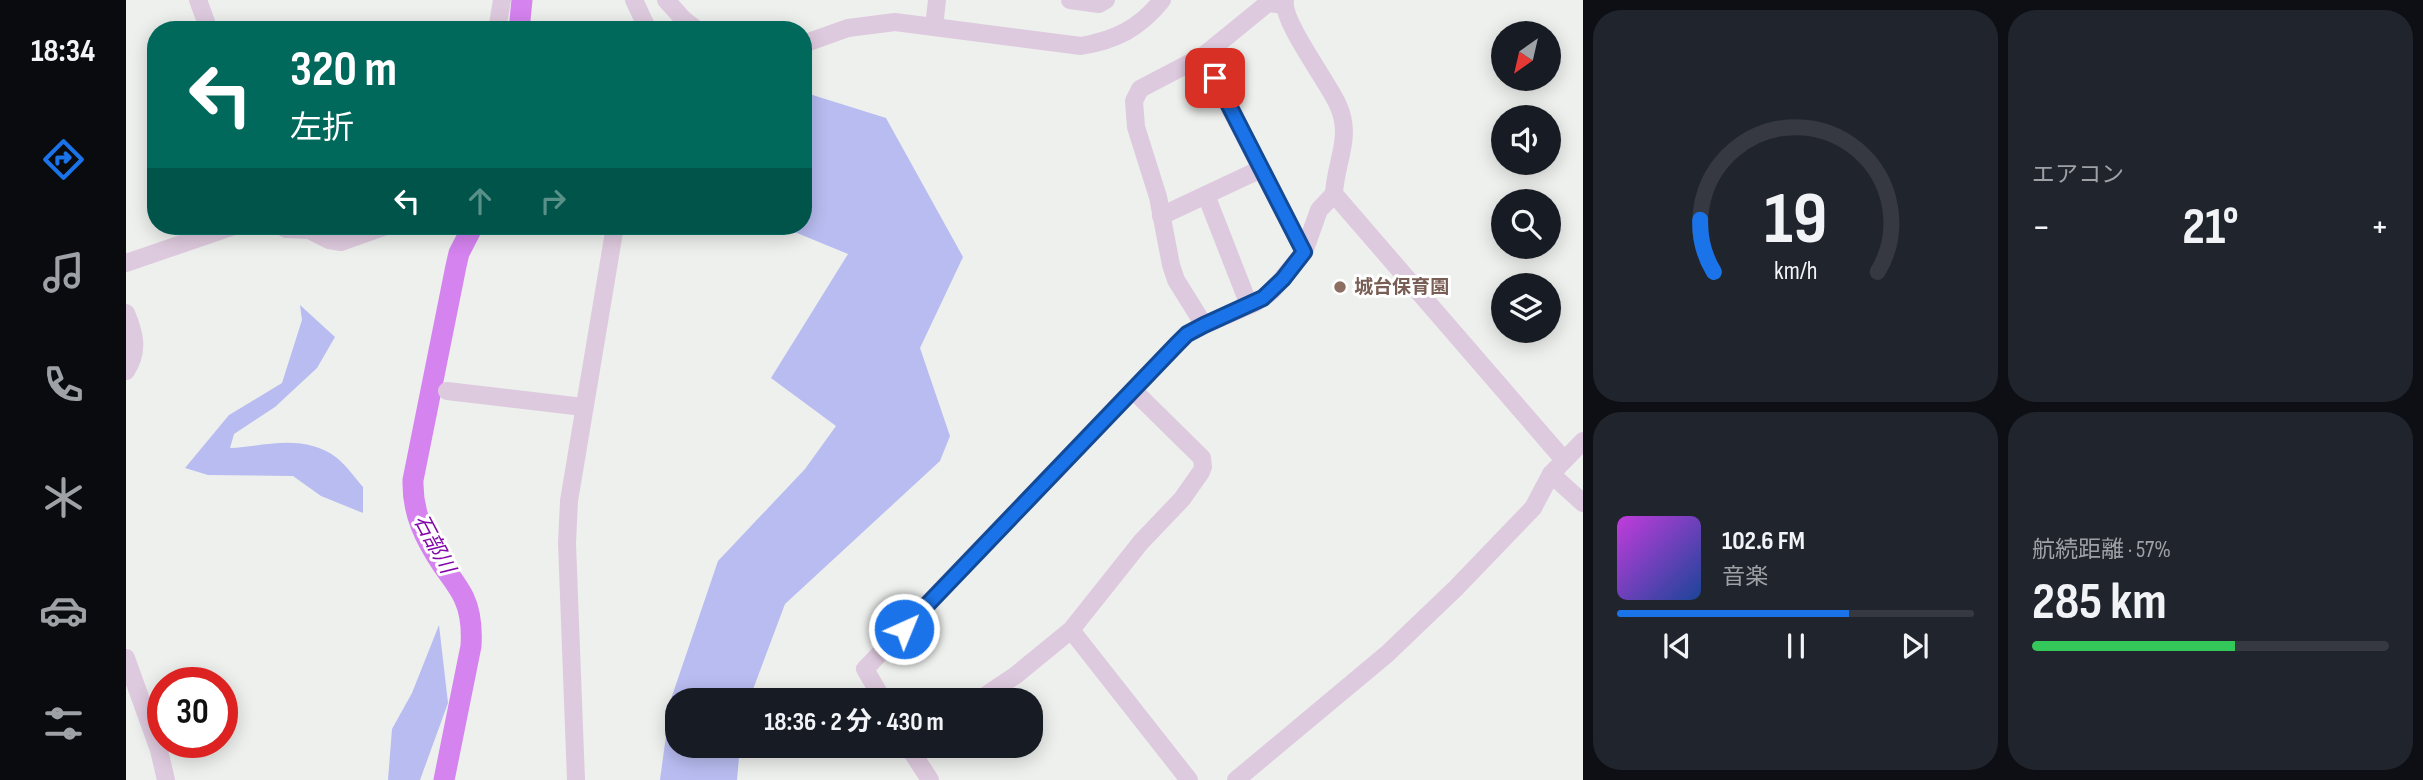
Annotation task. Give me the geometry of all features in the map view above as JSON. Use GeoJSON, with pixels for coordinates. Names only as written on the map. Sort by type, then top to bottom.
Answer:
{"type":"FeatureCollection","features":[{"type":"Feature","properties":{"kind":"street"},"geometry":{"type":"LineString","coordinates":[[198,0],[206,21]]}},
{"type":"Feature","properties":{"kind":"street"},"geometry":{"type":"LineString","coordinates":[[498,21],[502,0]]}},
{"type":"Feature","properties":{"kind":"street"},"geometry":{"type":"LineString","coordinates":[[634,0],[644,21]]}},
{"type":"Feature","properties":{"kind":"street"},"geometry":{"type":"LineString","coordinates":[[666,0],[688,21]]}},
{"type":"Feature","properties":{"kind":"street"},"geometry":{"type":"LineString","coordinates":[[934,27],[937,0]]}},
{"type":"Feature","properties":{"kind":"street"},"geometry":{"type":"LineString","coordinates":[[1070,0],[1099,4],[1106,0]]}},
{"type":"Feature","properties":{"kind":"street"},"geometry":{"type":"LineString","coordinates":[[812,40],[869,24],[895,22],[1081,46],[1103,42],[1126,33],[1144,21],[1162,0]]}},
{"type":"Feature","properties":{"kind":"street"},"geometry":{"type":"LineString","coordinates":[[876,688],[865,669],[1177,344],[1187,334],[1249,305],[1272,291],[1304,252],[1319,210],[1334,194],[1335,178],[1343,153],[1344,127],[1339,107],[1289,21],[1284,2],[1268,3],[1203,56],[1140,89],[1134,101],[1136,127],[1176,280],[1204,325]]}},
{"type":"Feature","properties":{"kind":"street"},"geometry":{"type":"LineString","coordinates":[[1203,56],[1304,252]]}},
{"type":"Feature","properties":{"kind":"street"},"geometry":{"type":"LineString","coordinates":[[1161,216],[1261,169]]}},
{"type":"Feature","properties":{"kind":"street"},"geometry":{"type":"LineString","coordinates":[[1334,194],[1564,460]]}},
{"type":"Feature","properties":{"kind":"street"},"geometry":{"type":"LineString","coordinates":[[1206,195],[1249,305]]}},
{"type":"Feature","properties":{"kind":"street"},"geometry":{"type":"LineString","coordinates":[[126,262],[207,235]]}},
{"type":"Feature","properties":{"kind":"street"},"geometry":{"type":"LineString","coordinates":[[318,235],[341,242],[361,235]]}},
{"type":"Feature","properties":{"kind":"street"},"geometry":{"type":"LineString","coordinates":[[576,780],[567,533],[569,501],[613,235]]}},
{"type":"Feature","properties":{"kind":"street"},"geometry":{"type":"LineString","coordinates":[[126,313],[135,340],[132,360],[126,371]]}},
{"type":"Feature","properties":{"kind":"street"},"geometry":{"type":"LineString","coordinates":[[997,688],[1071,630],[1140,542],[1182,499],[1203,467],[1202,457],[1133,390]]}},
{"type":"Feature","properties":{"kind":"street"},"geometry":{"type":"LineString","coordinates":[[447,391],[583,407]]}},
{"type":"Feature","properties":{"kind":"street"},"geometry":{"type":"LineString","coordinates":[[1236,780],[1387,654],[1533,508],[1551,474],[1583,441]]}},
{"type":"Feature","properties":{"kind":"street"},"geometry":{"type":"LineString","coordinates":[[1551,474],[1583,503]]}},
{"type":"Feature","properties":{"kind":"street"},"geometry":{"type":"LineString","coordinates":[[1071,630],[1189,780]]}},
{"type":"Feature","properties":{"kind":"street"},"geometry":{"type":"LineString","coordinates":[[126,658],[159,750],[166,780]]}},
{"type":"Feature","properties":{"kind":"street"},"geometry":{"type":"LineString","coordinates":[[917,758],[930,780]]}},
{"type":"Feature","properties":{"kind":"shaded area"},"geometry":{"type":"Polygon","coordinates":[[[812,95],[886,118],[963,257],[920,348],[950,436],[940,461],[785,604],[754,688],[675,688],[718,561],[805,469],[836,426],[771,378],[848,254],[802,235],[812,235],[812,95]]]}},
{"type":"Feature","properties":{"kind":"shaded area"},"geometry":{"type":"Polygon","coordinates":[[[300,305],[335,337],[317,368],[275,407],[234,434],[230,448],[298,443],[324,450],[341,461],[363,487],[363,513],[321,496],[293,476],[208,475],[185,468],[229,415],[282,383],[302,320],[300,305]]]}},
{"type":"Feature","properties":{"kind":"shaded area"},"geometry":{"type":"Polygon","coordinates":[[[439,625],[448,703],[420,780],[388,780],[392,729],[412,693],[439,625]]]}},
{"type":"Feature","properties":{"kind":"shaded area"},"geometry":{"type":"Polygon","coordinates":[[[665,743],[665,758],[739,758],[737,780],[660,780],[665,743]]]}},
{"type":"Feature","properties":{"kind":"waterway","name":"石部川"},"geometry":{"type":"LineString","coordinates":[[520,21],[522,0]]}},
{"type":"Feature","properties":{"kind":"waterway","name":"石部川"},"geometry":{"type":"LineString","coordinates":[[444,780],[471,646],[470,622],[462,594],[425,536],[417,515],[413,480],[459,253],[468,235]]}},
{"type":"Feature","properties":{"kind":"place","name":"城台保育園"},"geometry":{"type":"Point","coordinates":[1340,287]}},
{"type":"Feature","properties":{"kind":"route"},"geometry":{"type":"LineString","coordinates":[[904,629],[1187,334],[1263,298],[1283,279],[1304,252],[1215,78]]}}]}
